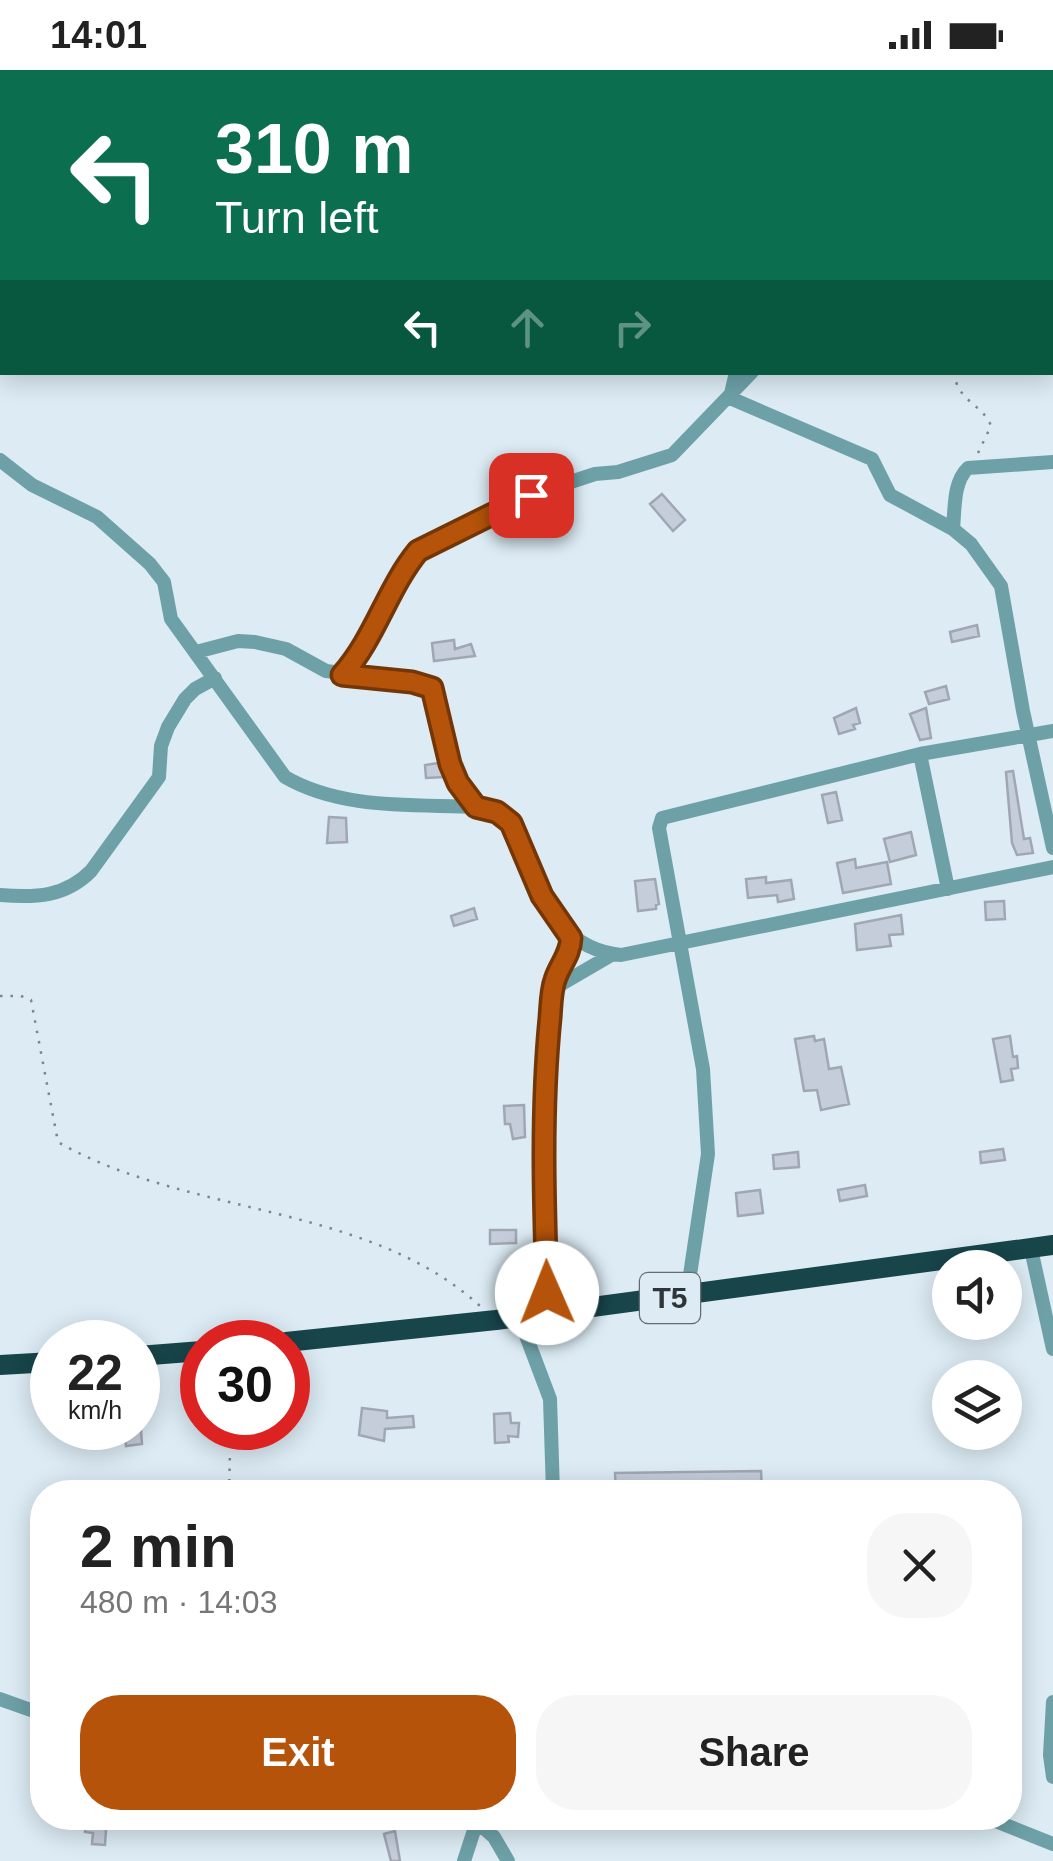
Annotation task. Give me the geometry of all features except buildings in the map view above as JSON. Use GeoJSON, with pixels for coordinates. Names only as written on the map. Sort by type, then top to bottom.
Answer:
{"type":"FeatureCollection","features":[{"type":"Feature","properties":{"kind":"highway","name":"T5"},"geometry":{"type":"LineString","coordinates":[[310,1339],[496,1320],[1053,1245]]}},
{"type":"Feature","properties":{"kind":"highway"},"geometry":{"type":"LineString","coordinates":[[0,1364],[30,1363]]}},
{"type":"Feature","properties":{"kind":"street"},"geometry":{"type":"LineString","coordinates":[[730,398],[735,375]]}},
{"type":"Feature","properties":{"kind":"street"},"geometry":{"type":"LineString","coordinates":[[342,675],[359,655],[406,565],[418,551],[531,495],[672,455],[749,375]]}},
{"type":"Feature","properties":{"kind":"street"},"geometry":{"type":"LineString","coordinates":[[730,398],[872,459],[890,494],[953,529],[985,560],[1000,586],[1053,848]]}},
{"type":"Feature","properties":{"kind":"street"},"geometry":{"type":"LineString","coordinates":[[0,460],[32,484],[97,517],[150,564],[164,582],[170,619],[285,777],[309,790],[376,803],[476,807],[497,812],[511,823],[542,896],[571,938],[613,954]]}},
{"type":"Feature","properties":{"kind":"street"},"geometry":{"type":"LineString","coordinates":[[953,529],[958,484],[968,468],[1053,462]]}},
{"type":"Feature","properties":{"kind":"street"},"geometry":{"type":"LineString","coordinates":[[196,652],[238,641],[274,645],[326,671],[432,688],[450,764],[476,807]]}},
{"type":"Feature","properties":{"kind":"street"},"geometry":{"type":"LineString","coordinates":[[0,895],[34,898],[55,894],[78,884],[92,871],[159,777],[161,746],[185,699],[215,678]]}},
{"type":"Feature","properties":{"kind":"street"},"geometry":{"type":"LineString","coordinates":[[687,1295],[708,1154],[703,1069],[659,828],[662,818],[920,754],[1053,731]]}},
{"type":"Feature","properties":{"kind":"street"},"geometry":{"type":"LineString","coordinates":[[920,754],[948,889]]}},
{"type":"Feature","properties":{"kind":"street"},"geometry":{"type":"LineString","coordinates":[[553,988],[613,954],[1053,867]]}},
{"type":"Feature","properties":{"kind":"street"},"geometry":{"type":"LineString","coordinates":[[553,1480],[550,1400],[518,1317],[547,1293],[542,1214],[546,1170],[544,1104],[553,988],[569,955],[571,938]]}},
{"type":"Feature","properties":{"kind":"street"},"geometry":{"type":"LineString","coordinates":[[1031,1249],[1053,1349]]}},
{"type":"Feature","properties":{"kind":"street"},"geometry":{"type":"LineString","coordinates":[[0,1699],[30,1710]]}},
{"type":"Feature","properties":{"kind":"street"},"geometry":{"type":"LineString","coordinates":[[1053,1702],[1053,1777]]}},
{"type":"Feature","properties":{"kind":"street"},"geometry":{"type":"LineString","coordinates":[[464,1861],[474,1830]]}},
{"type":"Feature","properties":{"kind":"street"},"geometry":{"type":"LineString","coordinates":[[488,1830],[508,1861]]}},
{"type":"Feature","properties":{"kind":"street"},"geometry":{"type":"LineString","coordinates":[[1018,1830],[1053,1844]]}},
{"type":"Feature","properties":{"kind":"path"},"geometry":{"type":"LineString","coordinates":[[954,375],[969,404],[986,415],[991,426],[968,468]]}},
{"type":"Feature","properties":{"kind":"path"},"geometry":{"type":"LineString","coordinates":[[0,996],[32,1000],[58,1142],[93,1162],[129,1174],[268,1211],[378,1246],[464,1291],[496,1320]]}},
{"type":"Feature","properties":{"kind":"path"},"geometry":{"type":"LineString","coordinates":[[229,1480],[230,1452]]}},
{"type":"Feature","properties":{"kind":"route"},"geometry":{"type":"LineString","coordinates":[[531,495],[418,551],[406,565],[388,606],[359,655],[342,675],[427,684],[432,688],[458,783],[476,807],[497,812],[511,823],[542,896],[571,938],[569,955],[554,986],[544,1104],[546,1170],[542,1214],[547,1293]]}}]}
